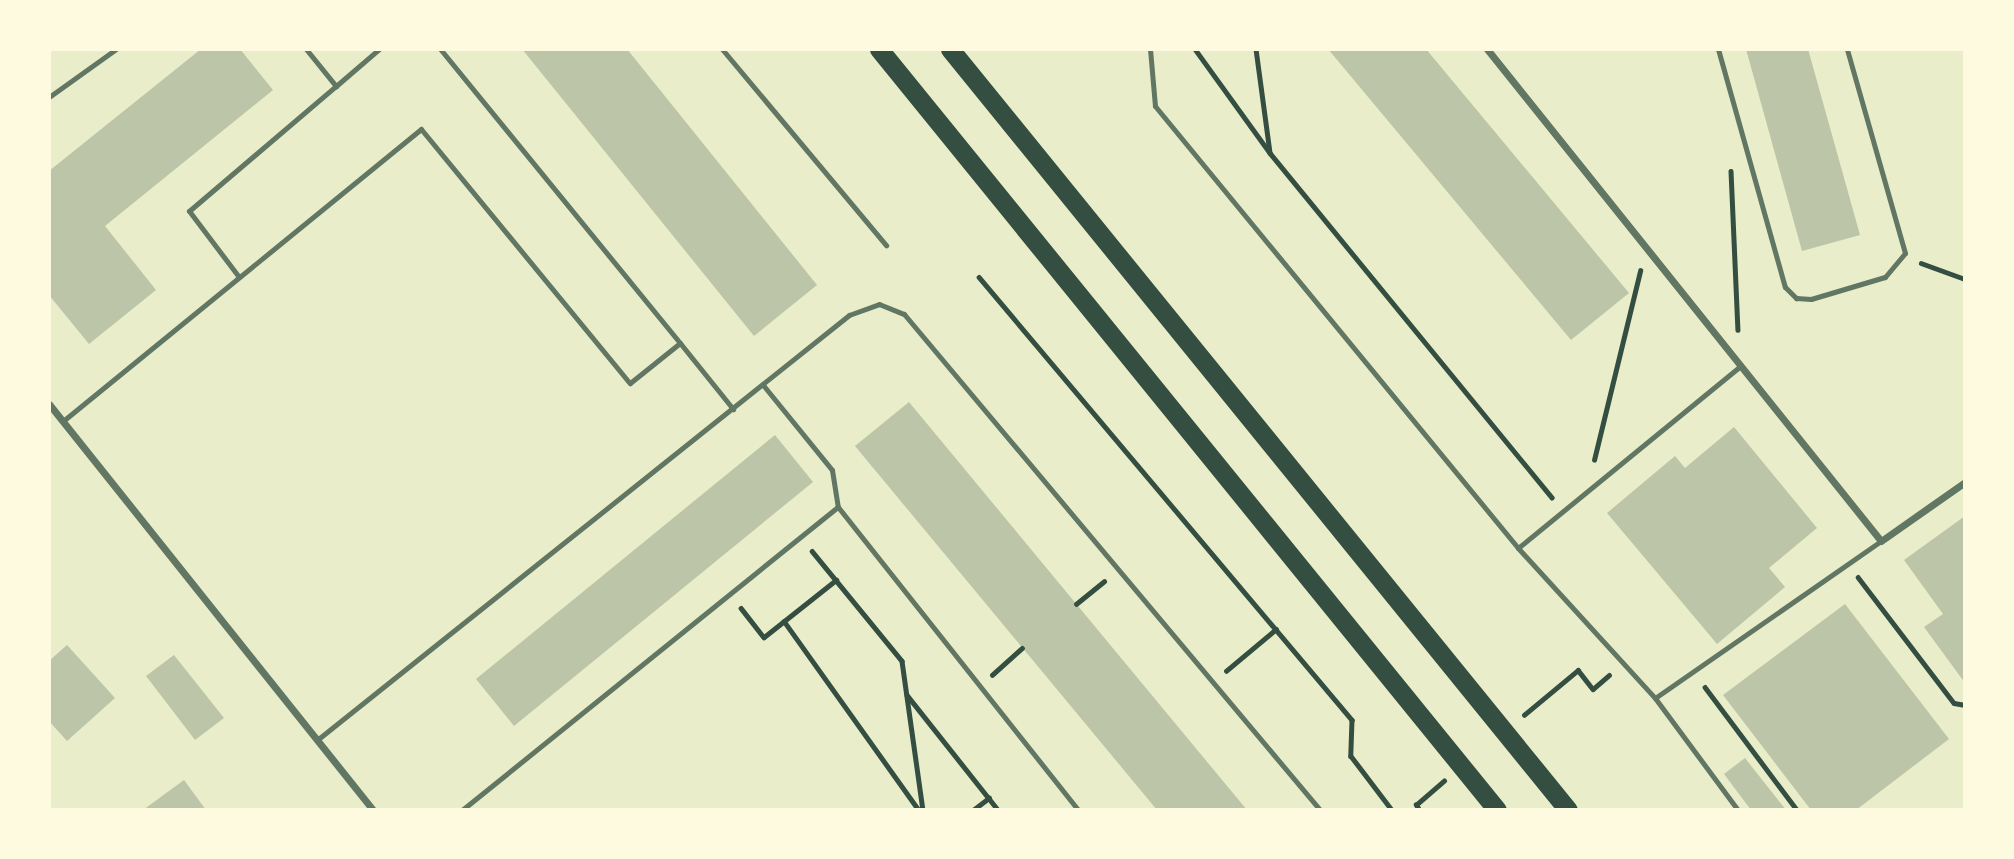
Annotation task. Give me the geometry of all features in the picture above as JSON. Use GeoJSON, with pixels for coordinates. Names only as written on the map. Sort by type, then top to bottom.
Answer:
{"type":"FeatureCollection","features":[{"type":"Feature","properties":{"kind":"highway"},"geometry":{"type":"LineString","coordinates":[[879,49],[1497,810]]}},
{"type":"Feature","properties":{"kind":"highway"},"geometry":{"type":"LineString","coordinates":[[950,49],[1568,810]]}},
{"type":"Feature","properties":{"kind":"street"},"geometry":{"type":"LineString","coordinates":[[1487,49],[1881,541],[1965,482]]}},
{"type":"Feature","properties":{"kind":"street"},"geometry":{"type":"LineString","coordinates":[[49,404],[373,810]]}},
{"type":"Feature","properties":{"kind":"lane"},"geometry":{"type":"LineString","coordinates":[[49,97],[116,49]]}},
{"type":"Feature","properties":{"kind":"lane"},"geometry":{"type":"LineString","coordinates":[[306,49],[336,86]]}},
{"type":"Feature","properties":{"kind":"lane"},"geometry":{"type":"LineString","coordinates":[[239,277],[189,211],[379,49]]}},
{"type":"Feature","properties":{"kind":"lane"},"geometry":{"type":"LineString","coordinates":[[440,49],[733,409]]}},
{"type":"Feature","properties":{"kind":"lane"},"geometry":{"type":"LineString","coordinates":[[722,49],[886,245]]}},
{"type":"Feature","properties":{"kind":"lane"},"geometry":{"type":"LineString","coordinates":[[1150,49],[1155,106],[1518,548],[1655,698],[1738,810]]}},
{"type":"Feature","properties":{"kind":"lane"},"geometry":{"type":"LineString","coordinates":[[1718,49],[1785,287],[1796,298],[1811,299],[1885,277],[1905,253],[1847,49]]}},
{"type":"Feature","properties":{"kind":"lane"},"geometry":{"type":"LineString","coordinates":[[63,422],[421,129],[630,383],[680,343]]}},
{"type":"Feature","properties":{"kind":"lane"},"geometry":{"type":"LineString","coordinates":[[317,740],[859,308],[879,304],[898,310],[1320,810]]}},
{"type":"Feature","properties":{"kind":"lane"},"geometry":{"type":"LineString","coordinates":[[1518,548],[1740,366]]}},
{"type":"Feature","properties":{"kind":"lane"},"geometry":{"type":"LineString","coordinates":[[763,386],[832,470],[838,507],[1078,810]]}},
{"type":"Feature","properties":{"kind":"lane"},"geometry":{"type":"LineString","coordinates":[[461,810],[838,507]]}},
{"type":"Feature","properties":{"kind":"lane"},"geometry":{"type":"LineString","coordinates":[[1655,698],[1881,541]]}},
{"type":"Feature","properties":{"kind":"path"},"geometry":{"type":"LineString","coordinates":[[1195,49],[1270,153],[1563,510]]}},
{"type":"Feature","properties":{"kind":"path"},"geometry":{"type":"LineString","coordinates":[[1256,49],[1270,153]]}},
{"type":"Feature","properties":{"kind":"path"},"geometry":{"type":"LineString","coordinates":[[1730,159],[1740,366]]}},
{"type":"Feature","properties":{"kind":"path"},"geometry":{"type":"LineString","coordinates":[[1587,492],[1645,249]]}},
{"type":"Feature","properties":{"kind":"path"},"geometry":{"type":"LineString","coordinates":[[1905,253],[1934,271],[1965,279]]}},
{"type":"Feature","properties":{"kind":"path"},"geometry":{"type":"LineString","coordinates":[[979,277],[1352,720],[1351,757],[1392,810]]}},
{"type":"Feature","properties":{"kind":"path"},"geometry":{"type":"LineString","coordinates":[[800,537],[902,661],[921,810]]}},
{"type":"Feature","properties":{"kind":"path"},"geometry":{"type":"LineString","coordinates":[[1849,565],[1954,703],[1965,705]]}},
{"type":"Feature","properties":{"kind":"path"},"geometry":{"type":"LineString","coordinates":[[1076,604],[1118,570]]}},
{"type":"Feature","properties":{"kind":"path"},"geometry":{"type":"LineString","coordinates":[[729,594],[764,637],[836,580]]}},
{"type":"Feature","properties":{"kind":"path"},"geometry":{"type":"LineString","coordinates":[[784,621],[921,810]]}},
{"type":"Feature","properties":{"kind":"path"},"geometry":{"type":"LineString","coordinates":[[1212,682],[1276,629]]}},
{"type":"Feature","properties":{"kind":"path"},"geometry":{"type":"LineString","coordinates":[[979,686],[1023,648]]}},
{"type":"Feature","properties":{"kind":"path"},"geometry":{"type":"LineString","coordinates":[[1577,670],[1593,689]]}},
{"type":"Feature","properties":{"kind":"path"},"geometry":{"type":"LineString","coordinates":[[1693,672],[1797,810]]}},
{"type":"Feature","properties":{"kind":"path"},"geometry":{"type":"LineString","coordinates":[[907,694],[998,810]]}},
{"type":"Feature","properties":{"kind":"path"},"geometry":{"type":"LineString","coordinates":[[973,810],[989,798]]}},
{"type":"Feature","properties":{"kind":"building"},"geometry":{"type":"Polygon","coordinates":[[[201,49],[240,49],[273,90],[105,226],[156,290],[89,344],[49,295],[49,171],[201,49]]]}},
{"type":"Feature","properties":{"kind":"building"},"geometry":{"type":"Polygon","coordinates":[[[522,49],[627,49],[817,285],[754,336],[522,49]]]}},
{"type":"Feature","properties":{"kind":"building"},"geometry":{"type":"Polygon","coordinates":[[[1328,49],[1426,49],[1629,293],[1571,340],[1328,49]]]}},
{"type":"Feature","properties":{"kind":"building"},"geometry":{"type":"Polygon","coordinates":[[[1746,49],[1808,49],[1860,235],[1802,251],[1746,49]]]}},
{"type":"Feature","properties":{"kind":"building"},"geometry":{"type":"Polygon","coordinates":[[[909,402],[1247,810],[1157,810],[855,446],[909,402]]]}},
{"type":"Feature","properties":{"kind":"building"},"geometry":{"type":"Polygon","coordinates":[[[1734,427],[1817,528],[1769,568],[1785,587],[1717,644],[1607,513],[1675,456],[1685,468],[1734,427]]]}},
{"type":"Feature","properties":{"kind":"building"},"geometry":{"type":"Polygon","coordinates":[[[775,435],[813,482],[514,726],[476,679],[775,435]]]}},
{"type":"Feature","properties":{"kind":"building"},"geometry":{"type":"Polygon","coordinates":[[[1965,516],[1965,683],[1924,627],[1943,614],[1904,560],[1965,516]]]}},
{"type":"Feature","properties":{"kind":"building"},"geometry":{"type":"Polygon","coordinates":[[[1845,604],[1949,739],[1856,810],[1811,810],[1723,695],[1845,604]]]}},
{"type":"Feature","properties":{"kind":"building"},"geometry":{"type":"Polygon","coordinates":[[[67,645],[115,698],[67,741],[49,721],[49,661],[67,645]]]}},
{"type":"Feature","properties":{"kind":"building"},"geometry":{"type":"Polygon","coordinates":[[[174,655],[224,718],[195,740],[146,676],[174,655]]]}},
{"type":"Feature","properties":{"kind":"building"},"geometry":{"type":"Polygon","coordinates":[[[1745,758],[1786,810],[1751,810],[1724,774],[1745,758]]]}},
{"type":"Feature","properties":{"kind":"building"},"geometry":{"type":"Polygon","coordinates":[[[184,780],[206,810],[143,810],[184,780]]]}}]}
